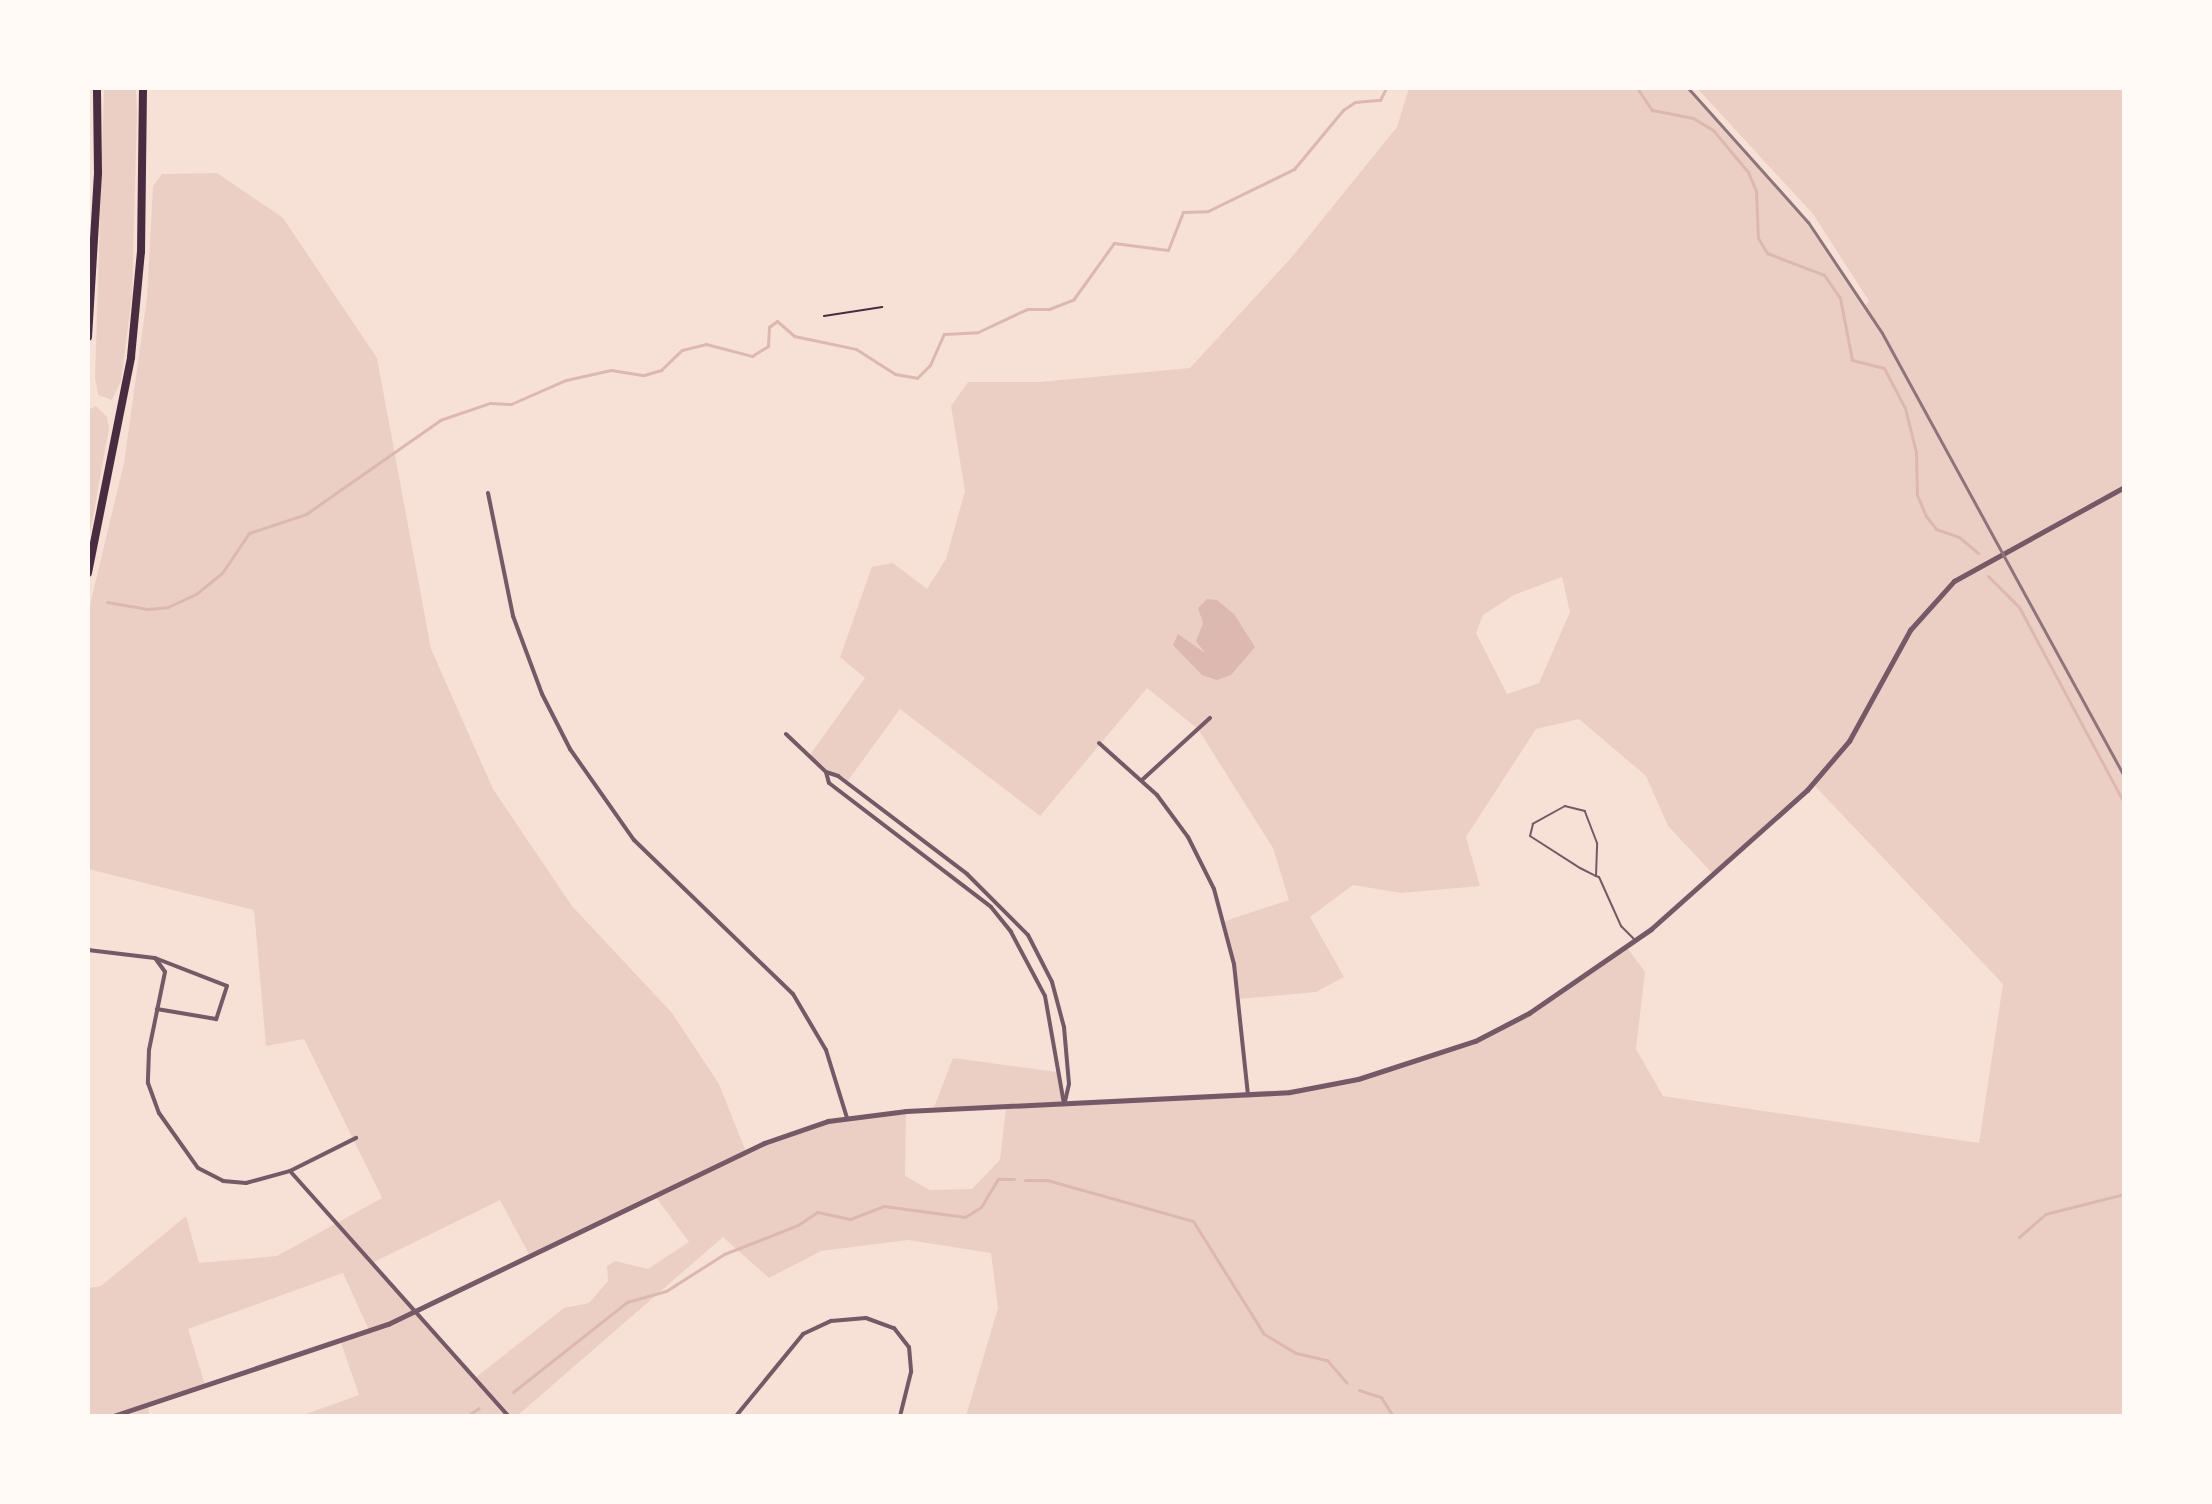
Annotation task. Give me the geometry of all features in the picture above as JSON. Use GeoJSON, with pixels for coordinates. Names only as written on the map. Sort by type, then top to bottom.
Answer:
{"type":"FeatureCollection","features":[{"type":"Feature","properties":{"kind":"highway"},"geometry":{"type":"LineString","coordinates":[[88,337],[97,203],[97,88]]}},
{"type":"Feature","properties":{"kind":"highway"},"geometry":{"type":"LineString","coordinates":[[88,573],[131,357],[141,252],[143,88]]}},
{"type":"Feature","properties":{"kind":"street"},"geometry":{"type":"LineString","coordinates":[[113,1416],[414,1312],[764,1143],[847,1118],[1248,1095],[1327,1087],[1475,1041],[1529,1013],[1635,940],[1830,765],[1858,726],[1910,630],[1942,591],[1967,571],[2124,487]]}},
{"type":"Feature","properties":{"kind":"street"},"geometry":{"type":"LineString","coordinates":[[488,493],[513,616],[542,694],[570,749],[634,840],[793,994],[826,1050],[847,1118]]}},
{"type":"Feature","properties":{"kind":"street"},"geometry":{"type":"LineString","coordinates":[[1142,780],[1210,718]]}},
{"type":"Feature","properties":{"kind":"street"},"geometry":{"type":"LineString","coordinates":[[786,734],[826,772],[838,776],[997,900],[1028,935],[1055,992],[1067,1047],[1069,1084],[1064,1104]]}},
{"type":"Feature","properties":{"kind":"street"},"geometry":{"type":"LineString","coordinates":[[1099,743],[1142,780],[1188,837],[1220,906],[1234,964],[1248,1095]]}},
{"type":"Feature","properties":{"kind":"street"},"geometry":{"type":"LineString","coordinates":[[826,772],[829,783],[991,907],[1024,951],[1045,996],[1064,1104]]}},
{"type":"Feature","properties":{"kind":"street"},"geometry":{"type":"LineString","coordinates":[[991,907],[997,900]]}},
{"type":"Feature","properties":{"kind":"street"},"geometry":{"type":"LineString","coordinates":[[88,950],[155,958],[227,986],[216,1019],[157,1009]]}},
{"type":"Feature","properties":{"kind":"street"},"geometry":{"type":"LineString","coordinates":[[155,958],[165,972],[148,1083],[159,1113],[188,1158],[210,1176],[230,1183],[290,1171],[356,1138]]}},
{"type":"Feature","properties":{"kind":"street"},"geometry":{"type":"LineString","coordinates":[[290,1171],[508,1416]]}},
{"type":"Feature","properties":{"kind":"street"},"geometry":{"type":"LineString","coordinates":[[736,1416],[803,1334],[831,1321],[866,1318],[894,1328],[909,1347],[911,1372],[900,1416]]}},
{"type":"Feature","properties":{"kind":"lane"},"geometry":{"type":"LineString","coordinates":[[1596,876],[1530,836],[1533,824],[1565,806],[1585,811],[1597,843],[1596,876],[1621,926],[1635,940]]}},
{"type":"Feature","properties":{"kind":"path"},"geometry":{"type":"LineString","coordinates":[[824,316],[882,307]]}},
{"type":"Feature","properties":{"kind":"shaded area"},"geometry":{"type":"Polygon","coordinates":[[[104,88],[136,88],[137,114],[132,296],[121,381],[112,400],[98,395],[95,377],[104,88]]]}},
{"type":"Feature","properties":{"kind":"shaded area"},"geometry":{"type":"Polygon","coordinates":[[[1409,88],[1688,88],[1808,222],[1865,306],[1869,301],[1813,214],[1697,88],[2124,88],[2124,1416],[966,1416],[998,1308],[991,1253],[908,1240],[821,1251],[769,1278],[723,1237],[517,1416],[300,1416],[359,1395],[340,1340],[369,1330],[343,1273],[188,1329],[206,1388],[148,1406],[149,1416],[88,1416],[88,1288],[101,1286],[186,1216],[199,1263],[277,1256],[382,1198],[304,1039],[266,1046],[254,910],[88,869],[88,613],[124,463],[147,298],[153,186],[162,174],[217,173],[283,218],[377,358],[431,649],[493,789],[572,906],[672,1013],[719,1084],[746,1152],[828,1121],[906,1111],[905,1176],[930,1190],[972,1189],[1000,1160],[1006,1108],[933,1110],[953,1058],[1057,1072],[1064,1104],[1327,1087],[1475,1041],[1529,1013],[1626,946],[1645,972],[1636,1049],[1663,1096],[1979,1143],[2003,984],[1813,784],[1713,874],[1668,826],[1646,776],[1579,719],[1536,729],[1466,837],[1480,886],[1401,893],[1353,885],[1310,917],[1344,977],[1316,992],[1238,999],[1225,921],[1289,900],[1273,848],[1198,729],[1147,688],[1040,816],[900,709],[847,782],[826,772],[810,755],[865,678],[840,657],[872,567],[893,563],[927,589],[946,559],[965,491],[951,406],[968,382],[1040,382],[1190,368],[1291,258],[1397,127],[1409,88]],[[1562,577],[1514,595],[1483,615],[1476,633],[1507,694],[1539,683],[1570,612],[1562,577]],[[655,1196],[530,1256],[500,1200],[372,1263],[475,1378],[564,1308],[589,1303],[608,1281],[607,1266],[615,1261],[648,1269],[689,1242],[655,1196]]]}},
{"type":"Feature","properties":{"kind":"shaded area"},"geometry":{"type":"Polygon","coordinates":[[[96,406],[107,417],[109,428],[88,545],[88,410],[96,406]]]}},
{"type":"Feature","properties":{"kind":"shaded area"},"geometry":{"type":"Polygon","coordinates":[[[1207,599],[1217,600],[1234,614],[1255,647],[1231,675],[1217,680],[1202,675],[1173,645],[1178,634],[1205,653],[1196,641],[1203,623],[1198,608],[1207,599]]]}},
{"type":"Feature","properties":{"kind":"waterway"},"geometry":{"type":"LineString","coordinates":[[107,602],[147,609],[168,607],[196,594],[222,573],[249,533],[306,514],[440,420],[490,403],[511,404],[566,380],[611,370],[644,375],[661,370],[682,350],[706,344],[752,356],[768,346],[769,327],[777,321],[794,336],[856,349],[895,374],[917,378],[930,365],[944,334],[978,332],[1027,309],[1049,309],[1073,300],[1114,243],[1168,250],[1183,212],[1208,211],[1294,169],[1343,110],[1355,102],[1380,100],[1386,88]]}},
{"type":"Feature","properties":{"kind":"waterway"},"geometry":{"type":"LineString","coordinates":[[1637,88],[1652,110],[1693,118],[1713,130],[1748,172],[1756,191],[1758,238],[1767,253],[1824,275],[1840,298],[1852,360],[1884,368],[1905,408],[1916,452],[1917,495],[1926,516],[1936,529],[1959,537],[1978,553]]}},
{"type":"Feature","properties":{"kind":"waterway"},"geometry":{"type":"LineString","coordinates":[[1988,576],[2019,607],[2124,803]]}},
{"type":"Feature","properties":{"kind":"waterway"},"geometry":{"type":"LineString","coordinates":[[513,1392],[627,1302],[666,1291],[724,1254],[798,1225],[817,1212],[850,1219],[884,1206],[965,1217],[981,1207],[998,1179],[1014,1179]]}},
{"type":"Feature","properties":{"kind":"waterway"},"geometry":{"type":"LineString","coordinates":[[1025,1180],[1047,1180],[1193,1221],[1264,1334],[1296,1353],[1327,1360],[1347,1383]]}},
{"type":"Feature","properties":{"kind":"waterway"},"geometry":{"type":"LineString","coordinates":[[2019,1237],[2045,1214],[2124,1194]]}},
{"type":"Feature","properties":{"kind":"waterway"},"geometry":{"type":"LineString","coordinates":[[1359,1390],[1381,1397],[1393,1416]]}},
{"type":"Feature","properties":{"kind":"waterway"},"geometry":{"type":"LineString","coordinates":[[467,1416],[479,1408]]}},
{"type":"Feature","properties":{"kind":"railway"},"geometry":{"type":"LineString","coordinates":[[1688,88],[1808,222],[1882,333],[2124,776]]}}]}
